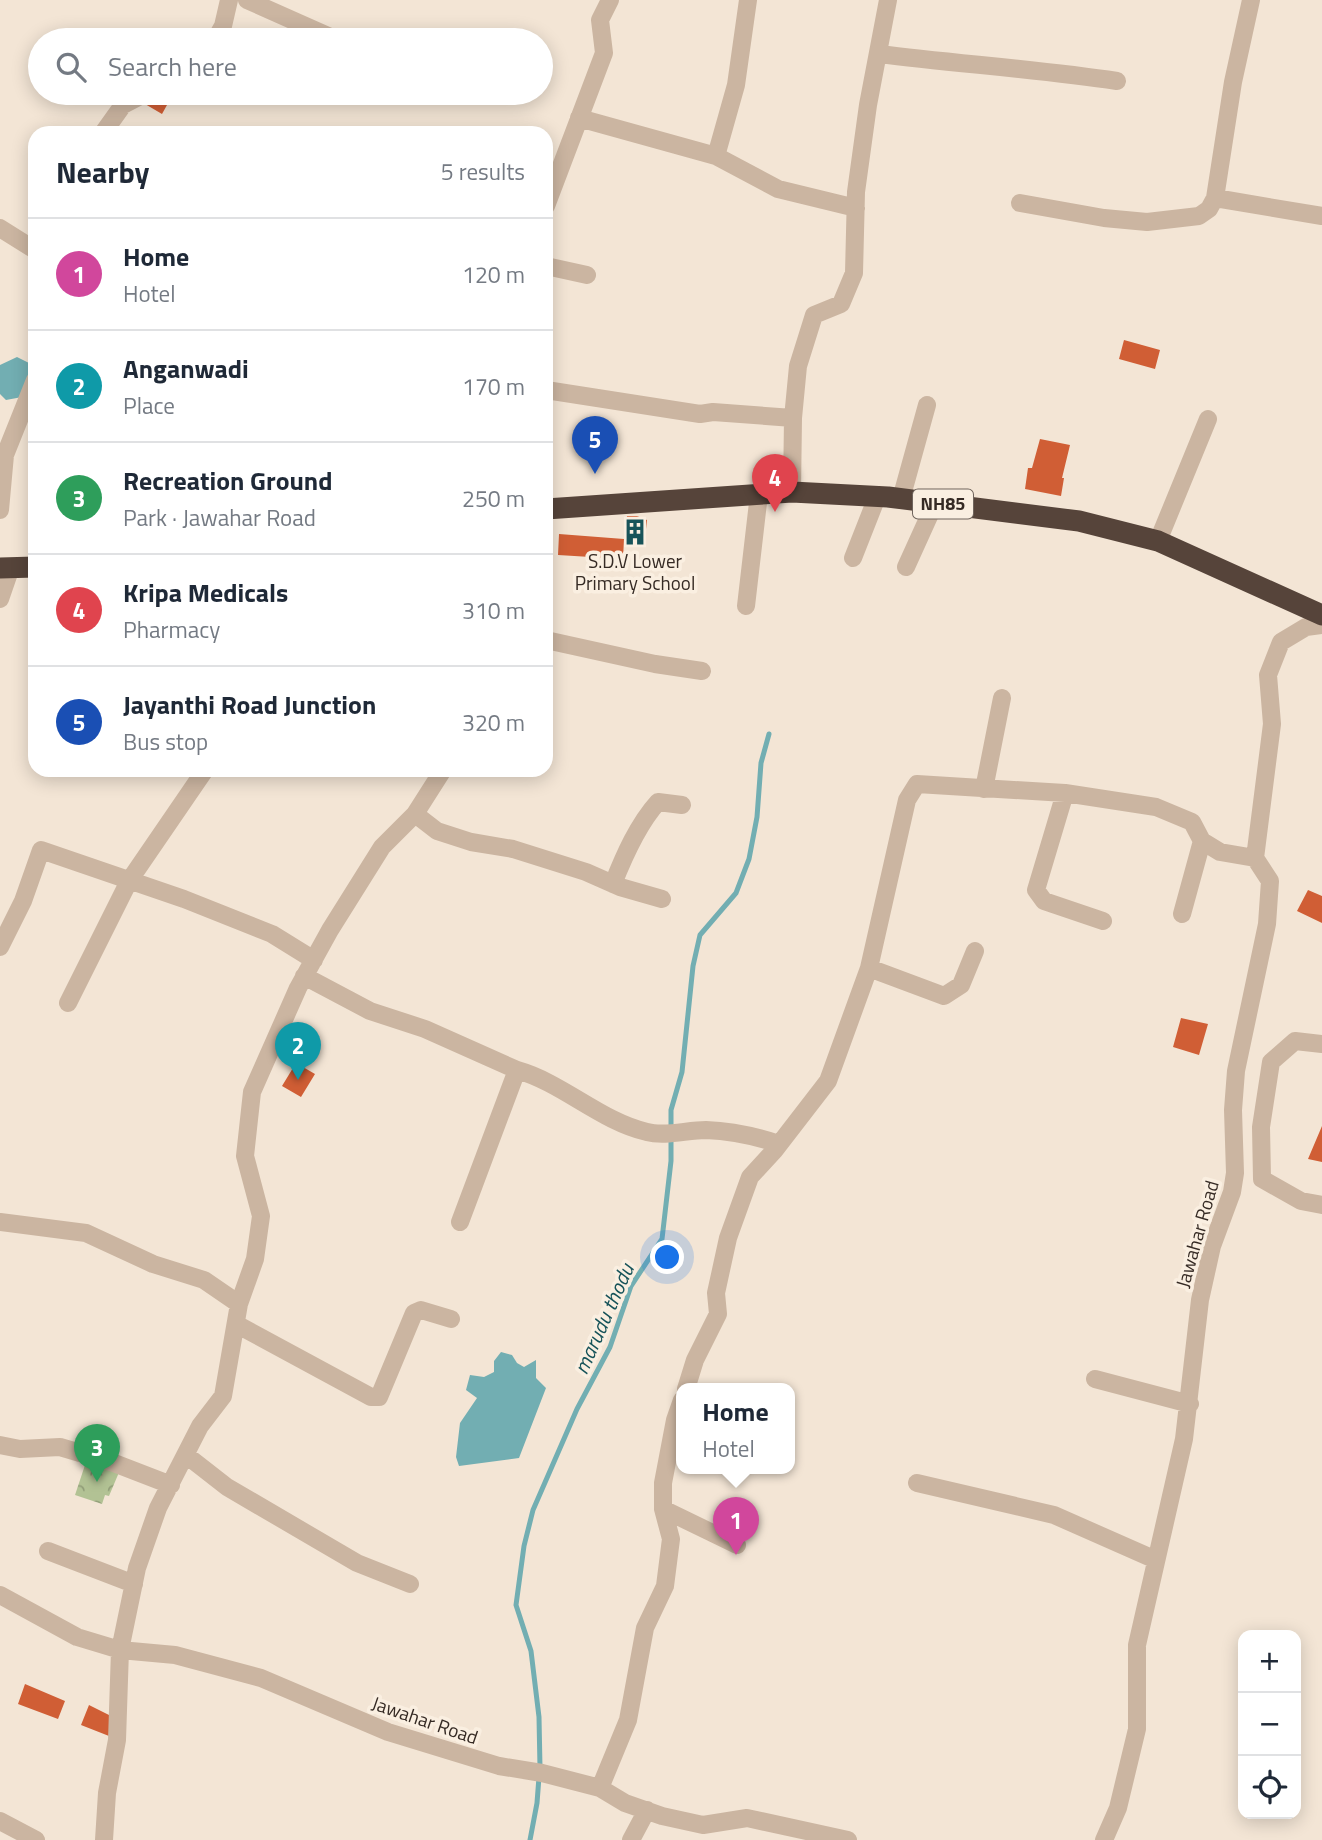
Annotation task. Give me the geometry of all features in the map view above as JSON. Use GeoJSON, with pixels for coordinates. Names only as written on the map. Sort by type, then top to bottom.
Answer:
{"type":"FeatureCollection","features":[{"type":"Feature","properties":{"kind":"highway","name":"NH85"},"geometry":{"type":"LineString","coordinates":[[553,509],[792,492],[901,499],[1079,521],[1158,541],[1322,615]]}},
{"type":"Feature","properties":{"kind":"highway"},"geometry":{"type":"LineString","coordinates":[[5,568],[28,566]]}},
{"type":"Feature","properties":{"kind":"street"},"geometry":{"type":"LineString","coordinates":[[222,28],[229,0]]}},
{"type":"Feature","properties":{"kind":"street"},"geometry":{"type":"LineString","coordinates":[[247,0],[310,28]]}},
{"type":"Feature","properties":{"kind":"street"},"geometry":{"type":"LineString","coordinates":[[553,187],[604,53],[600,20],[610,0]]}},
{"type":"Feature","properties":{"kind":"street"},"geometry":{"type":"LineString","coordinates":[[716,156],[736,85],[748,0]]}},
{"type":"Feature","properties":{"kind":"street"},"geometry":{"type":"LineString","coordinates":[[792,492],[793,418],[798,366],[814,315],[841,304],[854,273],[856,208],[869,105],[888,0]]}},
{"type":"Feature","properties":{"kind":"street"},"geometry":{"type":"LineString","coordinates":[[1020,203],[1104,218],[1147,222],[1199,216],[1209,209],[1215,198],[1233,82],[1251,0]]}},
{"type":"Feature","properties":{"kind":"street"},"geometry":{"type":"LineString","coordinates":[[878,54],[972,66],[1074,74],[1117,81]]}},
{"type":"Feature","properties":{"kind":"street"},"geometry":{"type":"LineString","coordinates":[[108,126],[123,105]]}},
{"type":"Feature","properties":{"kind":"street"},"geometry":{"type":"LineString","coordinates":[[579,118],[716,156],[778,189],[856,208]]}},
{"type":"Feature","properties":{"kind":"street"},"geometry":{"type":"LineString","coordinates":[[1215,198],[1322,216]]}},
{"type":"Feature","properties":{"kind":"street"},"geometry":{"type":"LineString","coordinates":[[0,228],[28,246]]}},
{"type":"Feature","properties":{"kind":"street"},"geometry":{"type":"LineString","coordinates":[[553,268],[587,275]]}},
{"type":"Feature","properties":{"kind":"street"},"geometry":{"type":"LineString","coordinates":[[553,391],[700,414],[713,412],[793,418]]}},
{"type":"Feature","properties":{"kind":"street"},"geometry":{"type":"LineString","coordinates":[[0,510],[5,455],[28,398]]}},
{"type":"Feature","properties":{"kind":"street"},"geometry":{"type":"LineString","coordinates":[[901,499],[927,405]]}},
{"type":"Feature","properties":{"kind":"street"},"geometry":{"type":"LineString","coordinates":[[1158,541],[1208,419]]}},
{"type":"Feature","properties":{"kind":"street"},"geometry":{"type":"LineString","coordinates":[[747,606],[760,495]]}},
{"type":"Feature","properties":{"kind":"street"},"geometry":{"type":"LineString","coordinates":[[853,558],[877,497]]}},
{"type":"Feature","properties":{"kind":"street"},"geometry":{"type":"LineString","coordinates":[[906,567],[935,503]]}},
{"type":"Feature","properties":{"kind":"street"},"geometry":{"type":"LineString","coordinates":[[0,599],[5,568]]}},
{"type":"Feature","properties":{"kind":"street"},"geometry":{"type":"LineString","coordinates":[[687,1383],[695,1360],[718,1314],[716,1293],[729,1238],[750,1177],[828,1081],[869,968],[907,800],[917,784],[1065,793],[1156,807],[1192,822],[1202,841],[1220,852],[1255,858],[1272,724],[1268,675],[1281,642],[1306,627],[1322,625]]}},
{"type":"Feature","properties":{"kind":"street"},"geometry":{"type":"LineString","coordinates":[[553,642],[655,664],[702,671]]}},
{"type":"Feature","properties":{"kind":"street"},"geometry":{"type":"LineString","coordinates":[[984,789],[1002,698]]}},
{"type":"Feature","properties":{"kind":"street"},"geometry":{"type":"LineString","coordinates":[[68,1003],[129,881],[200,777]]}},
{"type":"Feature","properties":{"kind":"street"},"geometry":{"type":"LineString","coordinates":[[104,1840],[107,1793],[117,1740],[120,1650],[134,1584],[158,1508],[200,1426],[223,1396],[239,1304],[255,1259],[261,1216],[245,1156],[252,1092],[304,976],[382,847],[415,814],[439,777]]}},
{"type":"Feature","properties":{"kind":"street"},"geometry":{"type":"LineString","coordinates":[[1065,793],[1036,890],[1044,901],[1103,920]]}},
{"type":"Feature","properties":{"kind":"street"},"geometry":{"type":"LineString","coordinates":[[614,884],[621,864],[648,814],[658,802],[682,804]]}},
{"type":"Feature","properties":{"kind":"street"},"geometry":{"type":"LineString","coordinates":[[415,814],[437,831],[460,839],[513,849],[662,899]]}},
{"type":"Feature","properties":{"kind":"street"},"geometry":{"type":"LineString","coordinates":[[1182,914],[1202,841]]}},
{"type":"Feature","properties":{"kind":"street"},"geometry":{"type":"LineString","coordinates":[[0,947],[23,901],[41,850],[184,899],[272,934],[314,960]]}},
{"type":"Feature","properties":{"kind":"street","name":"Jawahar Road"},"geometry":{"type":"LineString","coordinates":[[1104,1840],[1118,1808],[1137,1729],[1137,1646],[1190,1404],[1200,1300],[1212,1246],[1234,1183],[1233,1110],[1236,1071],[1267,924],[1270,881],[1255,858]]}},
{"type":"Feature","properties":{"kind":"street"},"geometry":{"type":"LineString","coordinates":[[869,968],[944,996],[961,985],[975,951]]}},
{"type":"Feature","properties":{"kind":"street"},"geometry":{"type":"LineString","coordinates":[[304,976],[370,1011],[425,1029],[517,1070],[540,1076],[621,1124],[649,1133],[704,1130],[733,1132],[779,1144]]}},
{"type":"Feature","properties":{"kind":"street"},"geometry":{"type":"LineString","coordinates":[[1322,1044],[1295,1041],[1271,1062],[1261,1126],[1262,1179],[1301,1200],[1322,1205]]}},
{"type":"Feature","properties":{"kind":"street"},"geometry":{"type":"LineString","coordinates":[[460,1222],[517,1070]]}},
{"type":"Feature","properties":{"kind":"street"},"geometry":{"type":"LineString","coordinates":[[0,1222],[86,1233],[153,1264],[204,1280],[239,1304]]}},
{"type":"Feature","properties":{"kind":"street"},"geometry":{"type":"LineString","coordinates":[[236,1324],[371,1397],[379,1397],[414,1313],[421,1310],[451,1319]]}},
{"type":"Feature","properties":{"kind":"street"},"geometry":{"type":"LineString","coordinates":[[1095,1379],[1190,1404]]}},
{"type":"Feature","properties":{"kind":"street"},"geometry":{"type":"LineString","coordinates":[[600,1788],[628,1720],[645,1628],[665,1586],[671,1539],[663,1509],[663,1483],[676,1417]]}},
{"type":"Feature","properties":{"kind":"street"},"geometry":{"type":"LineString","coordinates":[[0,1445],[20,1449],[60,1447],[114,1463],[171,1485]]}},
{"type":"Feature","properties":{"kind":"street"},"geometry":{"type":"LineString","coordinates":[[186,1455],[227,1487],[357,1563],[410,1584]]}},
{"type":"Feature","properties":{"kind":"street"},"geometry":{"type":"LineString","coordinates":[[918,1483],[1054,1515],[1156,1560]]}},
{"type":"Feature","properties":{"kind":"street"},"geometry":{"type":"LineString","coordinates":[[663,1509],[737,1545]]}},
{"type":"Feature","properties":{"kind":"street"},"geometry":{"type":"LineString","coordinates":[[48,1551],[134,1584]]}},
{"type":"Feature","properties":{"kind":"street","name":"Jawahar Road"},"geometry":{"type":"LineString","coordinates":[[0,1595],[76,1637],[120,1650],[176,1655],[261,1678],[388,1732],[499,1766],[600,1788],[625,1803],[647,1811],[704,1825],[747,1818],[848,1840]]}},
{"type":"Feature","properties":{"kind":"street"},"geometry":{"type":"LineString","coordinates":[[631,1840],[647,1811]]}},
{"type":"Feature","properties":{"kind":"street"},"geometry":{"type":"LineString","coordinates":[[0,1821],[36,1840]]}},
{"type":"Feature","properties":{"kind":"green space"},"geometry":{"type":"Polygon","coordinates":[[[87,1459],[120,1470],[109,1496],[105,1495],[102,1504],[75,1495],[87,1459]]]}},
{"type":"Feature","properties":{"kind":"water"},"geometry":{"type":"Polygon","coordinates":[[[17,357],[28,362],[28,389],[22,397],[6,400],[0,394],[0,365],[17,357]]]}},
{"type":"Feature","properties":{"kind":"water"},"geometry":{"type":"Polygon","coordinates":[[[501,1352],[512,1355],[517,1363],[524,1367],[536,1360],[536,1378],[546,1388],[519,1458],[459,1466],[456,1457],[460,1423],[477,1398],[466,1390],[470,1375],[484,1377],[494,1372],[494,1361],[501,1352]]]}},
{"type":"Feature","properties":{"kind":"building"},"geometry":{"type":"Polygon","coordinates":[[[147,105],[167,105],[162,114],[147,105]]]}},
{"type":"Feature","properties":{"kind":"building"},"geometry":{"type":"Polygon","coordinates":[[[1124,340],[1160,350],[1155,369],[1119,359],[1124,340]]]}},
{"type":"Feature","properties":{"kind":"building"},"geometry":{"type":"Polygon","coordinates":[[[1040,439],[1070,445],[1062,478],[1061,496],[1025,489],[1028,468],[1032,468],[1040,439]]]}},
{"type":"Feature","properties":{"kind":"building","name":"S.D.V Lower Primary School"},"geometry":{"type":"Polygon","coordinates":[[[627,516],[647,520],[644,547],[624,544],[627,516]]]}},
{"type":"Feature","properties":{"kind":"building","name":"S.D.V Lower Primary School"},"geometry":{"type":"Polygon","coordinates":[[[559,534],[624,539],[623,559],[558,555],[559,534]]]}},
{"type":"Feature","properties":{"kind":"building"},"geometry":{"type":"Polygon","coordinates":[[[1308,890],[1322,896],[1322,923],[1297,911],[1308,890]]]}},
{"type":"Feature","properties":{"kind":"building"},"geometry":{"type":"Polygon","coordinates":[[[1181,1018],[1208,1024],[1199,1055],[1173,1047],[1181,1018]]]}},
{"type":"Feature","properties":{"kind":"building"},"geometry":{"type":"Polygon","coordinates":[[[296,1063],[315,1074],[301,1097],[282,1086],[296,1063]]]}},
{"type":"Feature","properties":{"kind":"building"},"geometry":{"type":"Polygon","coordinates":[[[1322,1126],[1322,1162],[1308,1159],[1322,1126]]]}},
{"type":"Feature","properties":{"kind":"building"},"geometry":{"type":"Polygon","coordinates":[[[25,1684],[65,1701],[58,1719],[18,1704],[25,1684]]]}},
{"type":"Feature","properties":{"kind":"building"},"geometry":{"type":"Polygon","coordinates":[[[89,1705],[115,1718],[109,1736],[81,1725],[89,1705]]]}},
{"type":"Feature","properties":{"kind":"waterway","name":"marudu thodu"},"geometry":{"type":"LineString","coordinates":[[540,1768],[539,1717],[531,1651],[516,1605],[524,1546],[533,1510],[577,1409],[610,1347],[631,1286],[662,1239],[671,1161],[671,1110],[682,1072],[693,966],[700,935],[736,893],[749,859],[757,817],[761,763],[769,734]]}},
{"type":"Feature","properties":{"kind":"waterway","name":"marudu thodu"},"geometry":{"type":"LineString","coordinates":[[530,1840],[539,1777]]}},
{"type":"Feature","properties":{"kind":"place","name":"Jayanthi Road Junction"},"geometry":{"type":"Point","coordinates":[595,474]}},
{"type":"Feature","properties":{"kind":"place","name":"Kripa Medicals"},"geometry":{"type":"Point","coordinates":[775,512]}},
{"type":"Feature","properties":{"kind":"place","name":"S.D.V Lower Primary School"},"geometry":{"type":"Point","coordinates":[635,532]}},
{"type":"Feature","properties":{"kind":"place","name":"Anganwadi"},"geometry":{"type":"Point","coordinates":[298,1080]}},
{"type":"Feature","properties":{"kind":"place","name":"Recreation Ground"},"geometry":{"type":"Point","coordinates":[97,1482]}},
{"type":"Feature","properties":{"kind":"place","name":"Home"},"geometry":{"type":"Point","coordinates":[736,1555]}}]}
